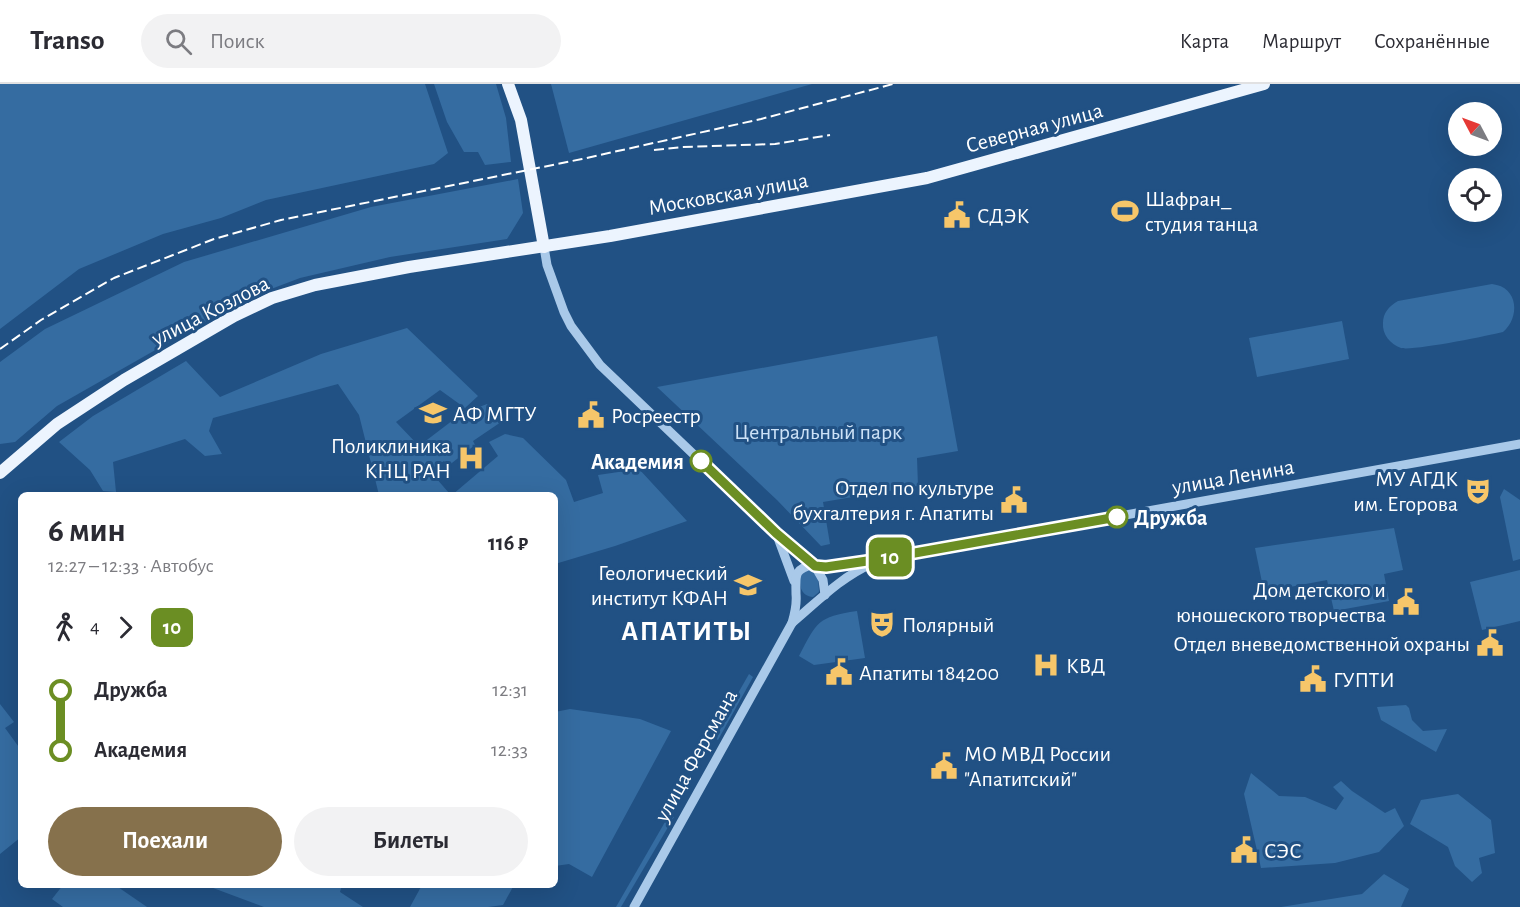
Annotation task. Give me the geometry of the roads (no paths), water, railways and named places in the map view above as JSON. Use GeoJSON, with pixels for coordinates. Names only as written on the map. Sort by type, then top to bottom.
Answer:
{"type":"FeatureCollection","features":[{"type":"Feature","properties":{"kind":"main road"},"geometry":{"type":"LineString","coordinates":[[508,84],[521,120],[544,247]]}},
{"type":"Feature","properties":{"kind":"main road","name":"Северная улица"},"geometry":{"type":"LineString","coordinates":[[919,180],[1085,136],[1264,84]]}},
{"type":"Feature","properties":{"kind":"main road","name":"Московская улица"},"geometry":{"type":"LineString","coordinates":[[544,247],[919,180]]}},
{"type":"Feature","properties":{"kind":"main road","name":"улица Козлова"},"geometry":{"type":"LineString","coordinates":[[0,473],[57,424],[92,400],[234,316],[272,298],[315,285],[544,247]]}},
{"type":"Feature","properties":{"kind":"street"},"geometry":{"type":"LineString","coordinates":[[544,247],[547,265],[570,326],[600,365],[776,533],[814,566],[823,580],[822,598],[810,602],[796,593],[795,582],[776,533]]}},
{"type":"Feature","properties":{"kind":"street","name":"улица Ленина"},"geometry":{"type":"LineString","coordinates":[[814,566],[826,567],[881,559],[1520,444]]}},
{"type":"Feature","properties":{"kind":"street","name":"улица Ленина"},"geometry":{"type":"LineString","coordinates":[[822,598],[859,569],[881,559]]}},
{"type":"Feature","properties":{"kind":"street"},"geometry":{"type":"LineString","coordinates":[[795,582],[797,572],[804,566],[814,566]]}},
{"type":"Feature","properties":{"kind":"street","name":"улица Ферсмана"},"geometry":{"type":"LineString","coordinates":[[792,623],[796,593]]}},
{"type":"Feature","properties":{"kind":"street","name":"улица Ферсмана"},"geometry":{"type":"LineString","coordinates":[[634,907],[792,623],[822,598]]}},
{"type":"Feature","properties":{"kind":"railway"},"geometry":{"type":"LineString","coordinates":[[0,349],[41,320],[114,278],[214,239],[281,220],[582,159],[761,119],[893,84]]}},
{"type":"Feature","properties":{"kind":"railway"},"geometry":{"type":"LineString","coordinates":[[654,150],[775,144],[830,135]]}},
{"type":"Feature","properties":{"kind":"place","name":"Шафран_ студия танца"},"geometry":{"type":"Point","coordinates":[1125,211]}},
{"type":"Feature","properties":{"kind":"place","name":"СДЭК"},"geometry":{"type":"Point","coordinates":[957,215]}},
{"type":"Feature","properties":{"kind":"place","name":"АФ МГТУ"},"geometry":{"type":"Point","coordinates":[433,413]}},
{"type":"Feature","properties":{"kind":"place","name":"Росреестр"},"geometry":{"type":"Point","coordinates":[591,415]}},
{"type":"Feature","properties":{"kind":"place","name":"Поликлиника КНЦ РАН"},"geometry":{"type":"Point","coordinates":[471,458]}},
{"type":"Feature","properties":{"kind":"place","name":"Академия"},"geometry":{"type":"Point","coordinates":[701,461]}},
{"type":"Feature","properties":{"kind":"place","name":"МУ АГДК им. Егорова"},"geometry":{"type":"Point","coordinates":[1478,491]}},
{"type":"Feature","properties":{"kind":"place","name":"Отдел по культуре бухгалтерия г. Апатиты"},"geometry":{"type":"Point","coordinates":[1014,500]}},
{"type":"Feature","properties":{"kind":"place","name":"Дружба"},"geometry":{"type":"Point","coordinates":[1117,517]}},
{"type":"Feature","properties":{"kind":"place","name":"Геологический институт КФАН"},"geometry":{"type":"Point","coordinates":[748,585]}},
{"type":"Feature","properties":{"kind":"place","name":"Дом детского и юношеского творчества"},"geometry":{"type":"Point","coordinates":[1406,602]}},
{"type":"Feature","properties":{"kind":"place","name":"Полярный"},"geometry":{"type":"Point","coordinates":[882,624]}},
{"type":"Feature","properties":{"kind":"place","name":"Отдел вневедомственной охраны"},"geometry":{"type":"Point","coordinates":[1490,643]}},
{"type":"Feature","properties":{"kind":"place","name":"КВД"},"geometry":{"type":"Point","coordinates":[1046,665]}},
{"type":"Feature","properties":{"kind":"place","name":"Апатиты 184200"},"geometry":{"type":"Point","coordinates":[839,672]}},
{"type":"Feature","properties":{"kind":"place","name":"ГУПТИ"},"geometry":{"type":"Point","coordinates":[1313,679]}},
{"type":"Feature","properties":{"kind":"place","name":"МО МВД России \"Апатитский\""},"geometry":{"type":"Point","coordinates":[944,766]}},
{"type":"Feature","properties":{"kind":"place","name":"СЭС"},"geometry":{"type":"Point","coordinates":[1244,850]}},
{"type":"Feature","properties":{"kind":"district","name":"АПАТИТЫ"},"geometry":{"type":"Point","coordinates":[687,630]}},
{"type":"Feature","properties":{"kind":"park label","name":"Центральный парк"},"geometry":{"type":"Point","coordinates":[818,431]}}]}
